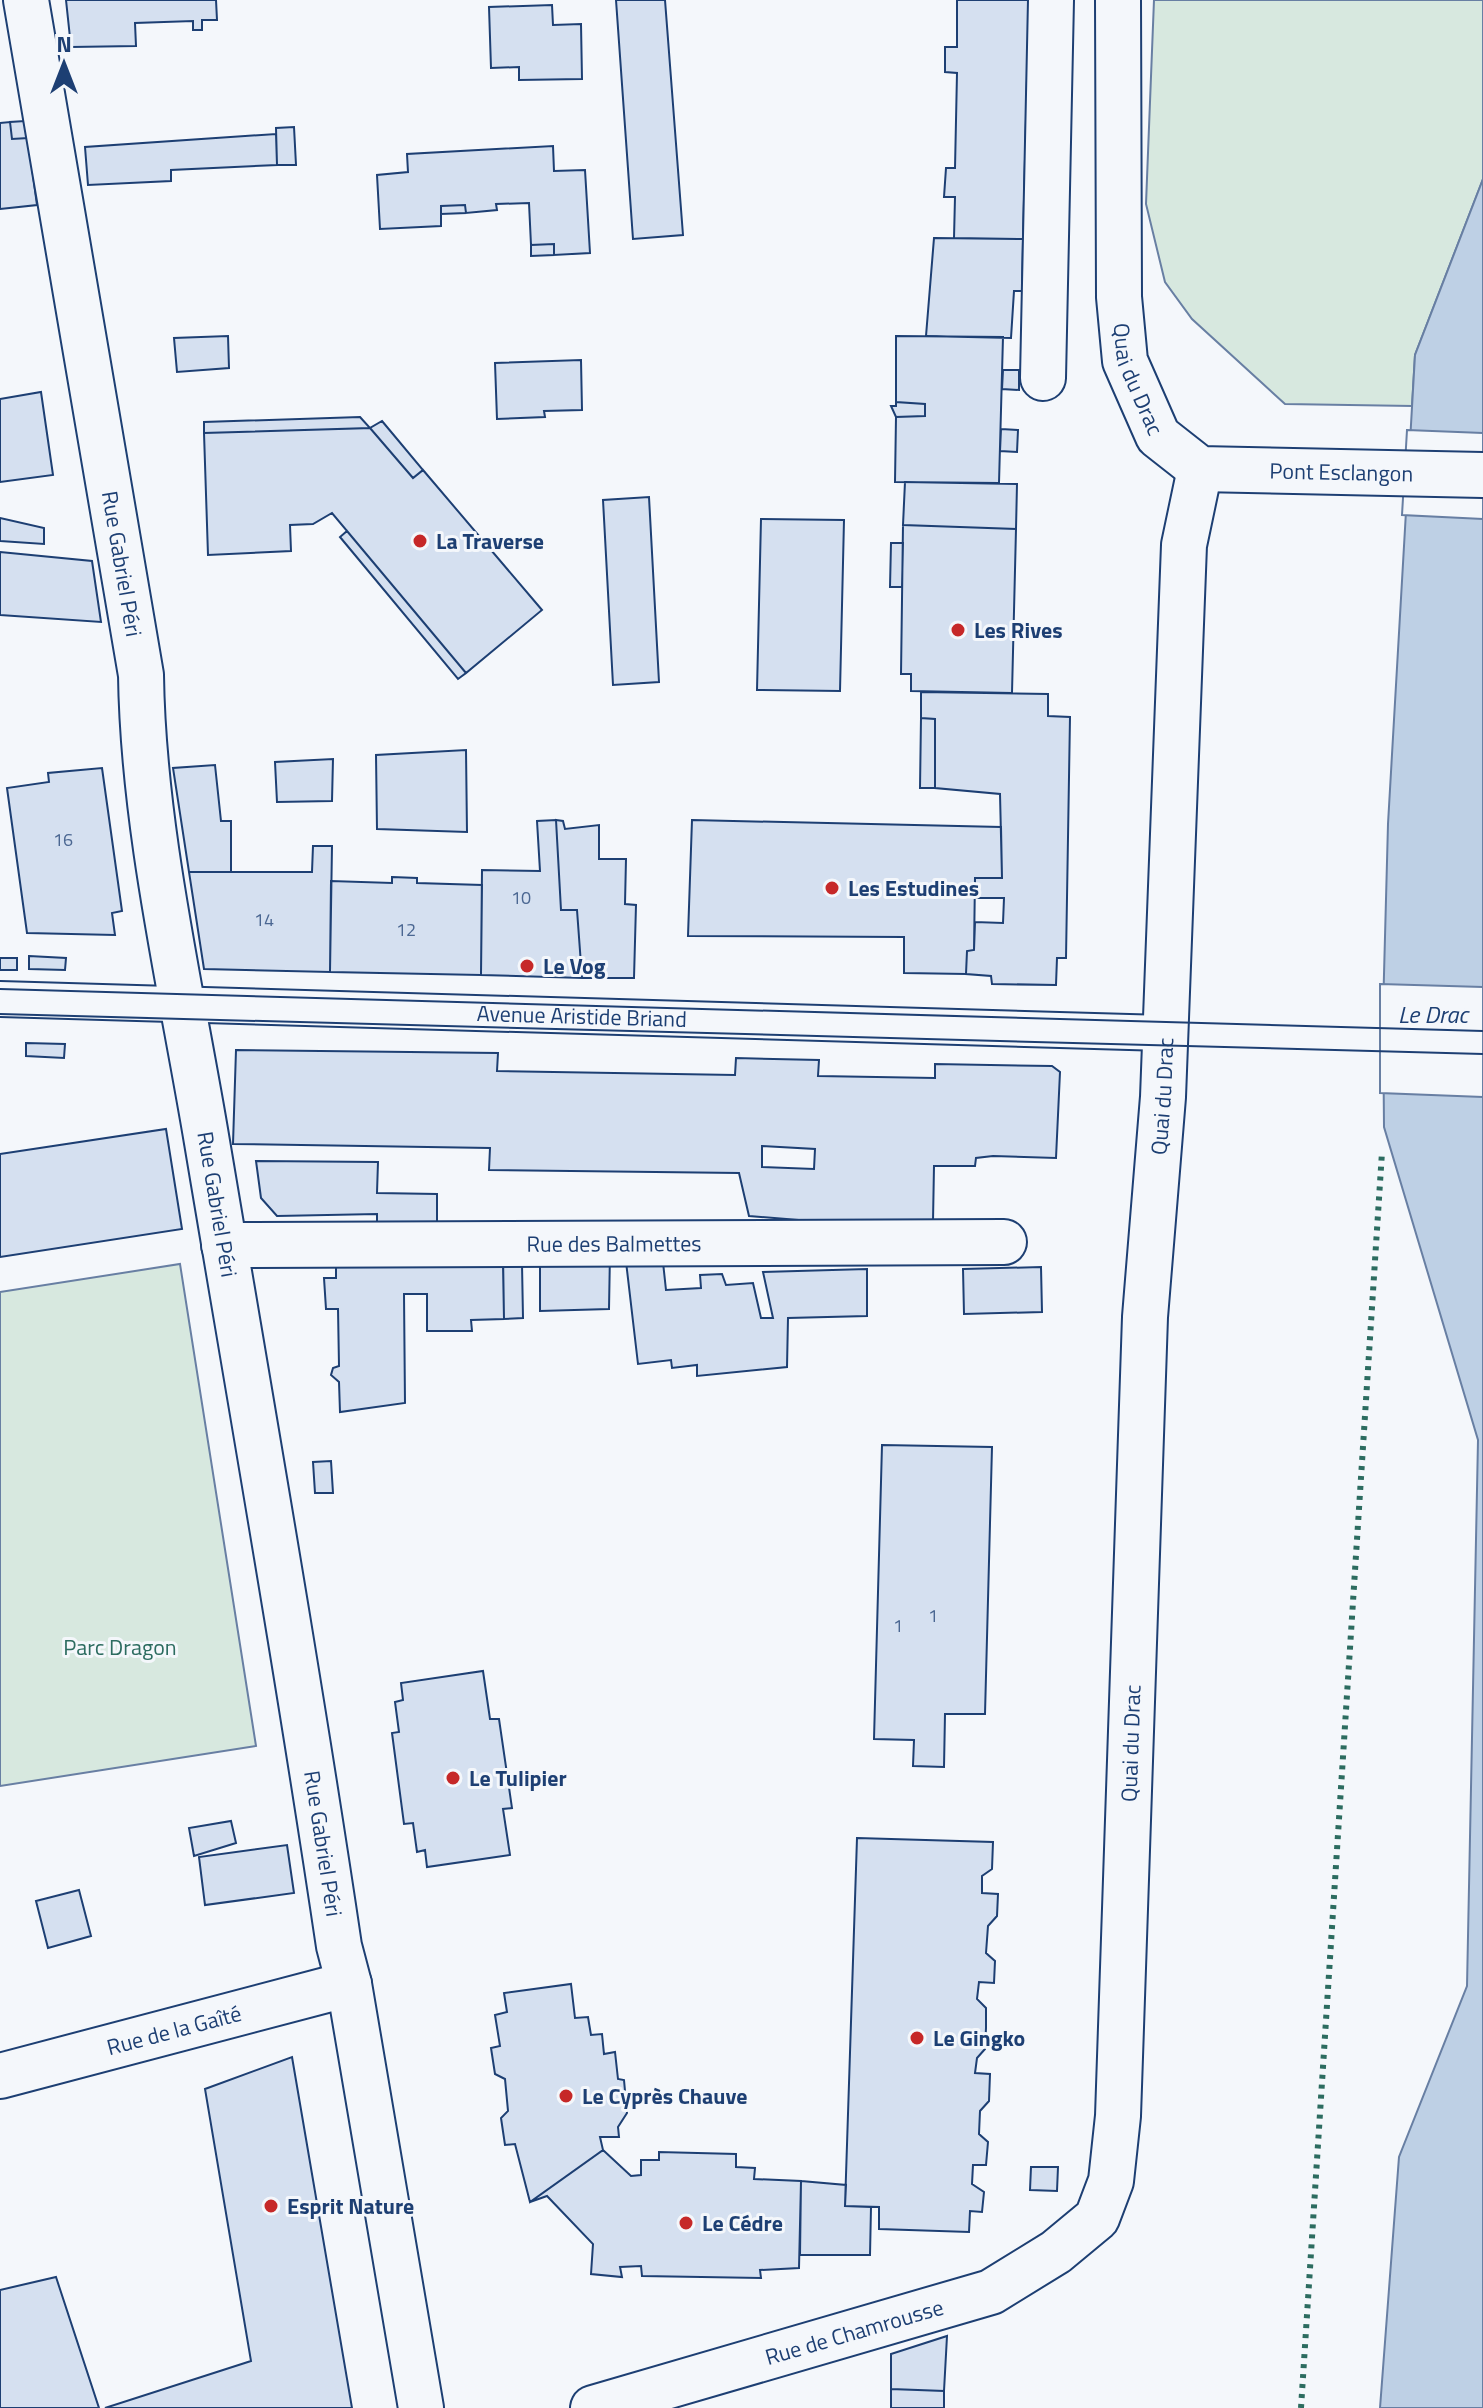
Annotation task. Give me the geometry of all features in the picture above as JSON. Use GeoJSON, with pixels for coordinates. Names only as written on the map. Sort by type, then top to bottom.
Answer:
{"type":"FeatureCollection","features":[{"type":"Feature","properties":{"kind":"street","name":"Rue Gabriel Péri"},"geometry":{"type":"LineString","coordinates":[[26,0],[141,675],[142,730],[183,1004],[267,1514],[294,1644],[339,1946],[349,1984],[421,2408]]}},
{"type":"Feature","properties":{"kind":"street"},"geometry":{"type":"LineString","coordinates":[[1043,378],[1051,0]]}},
{"type":"Feature","properties":{"kind":"street","name":"Quai du Drac"},"geometry":{"type":"LineString","coordinates":[[1097,2218],[1111,2181],[1118,2116],[1145,1317],[1163,1097],[1184,545],[1200,469],[1158,436],[1125,361],[1119,297],[1118,0]]}},
{"type":"Feature","properties":{"kind":"street","name":"Pont Esclangon"},"geometry":{"type":"LineString","coordinates":[[1200,469],[1483,475]]}},
{"type":"Feature","properties":{"kind":"street","name":"Avenue Aristide Briand"},"geometry":{"type":"LineString","coordinates":[[0,999],[1164,1033]]}},
{"type":"Feature","properties":{"kind":"street","name":"Rue des Balmettes"},"geometry":{"type":"LineString","coordinates":[[224,1245],[1004,1242]]}},
{"type":"Feature","properties":{"kind":"street","name":"Rue de la Gaîté"},"geometry":{"type":"LineString","coordinates":[[0,2076],[349,1984]]}},
{"type":"Feature","properties":{"kind":"street","name":"Rue de Chamrousse"},"geometry":{"type":"LineString","coordinates":[[593,2408],[991,2292],[1056,2252],[1097,2218]]}},
{"type":"Feature","properties":{"kind":"green space"},"geometry":{"type":"Polygon","coordinates":[[[1154,0],[1483,0],[1483,179],[1415,355],[1412,406],[1285,404],[1192,319],[1165,282],[1146,204],[1154,0]]]}},
{"type":"Feature","properties":{"kind":"green space","name":"Parc Dragon"},"geometry":{"type":"Polygon","coordinates":[[[180,1264],[256,1746],[0,1786],[0,1292],[180,1264]]]}},
{"type":"Feature","properties":{"kind":"water","name":"Le Drac"},"geometry":{"type":"Polygon","coordinates":[[[1483,179],[1483,2408],[1380,2408],[1399,2157],[1467,1986],[1478,1440],[1384,1127],[1383,1012],[1388,824],[1415,355],[1483,179]]]}},
{"type":"Feature","properties":{"kind":"pier"},"geometry":{"type":"Polygon","coordinates":[[[1407,430],[1483,433],[1483,519],[1402,515],[1407,430]]]}},
{"type":"Feature","properties":{"kind":"pier"},"geometry":{"type":"Polygon","coordinates":[[[1380,984],[1483,987],[1483,1097],[1380,1093],[1380,984]]]}},
{"type":"Feature","properties":{"kind":"building"},"geometry":{"type":"Polygon","coordinates":[[[66,0],[216,0],[217,20],[202,20],[202,30],[193,30],[193,21],[135,23],[136,46],[71,47],[66,0]]]}},
{"type":"Feature","properties":{"kind":"building"},"geometry":{"type":"Polygon","coordinates":[[[616,0],[665,0],[683,235],[633,239],[616,0]]]}},
{"type":"Feature","properties":{"kind":"building"},"geometry":{"type":"Polygon","coordinates":[[[957,0],[1029,0],[1023,239],[954,238],[955,197],[944,197],[946,168],[955,168],[957,73],[945,72],[945,47],[957,47],[957,0]]]}},
{"type":"Feature","properties":{"kind":"building"},"geometry":{"type":"Polygon","coordinates":[[[552,5],[553,25],[581,24],[582,79],[519,80],[519,67],[491,68],[489,7],[552,5]]]}},
{"type":"Feature","properties":{"kind":"building"},"geometry":{"type":"Polygon","coordinates":[[[25,121],[28,138],[12,139],[10,122],[25,121]]]}},
{"type":"Feature","properties":{"kind":"building"},"geometry":{"type":"Polygon","coordinates":[[[10,122],[12,139],[28,138],[37,205],[0,209],[0,123],[10,122]]]}},
{"type":"Feature","properties":{"kind":"building"},"geometry":{"type":"Polygon","coordinates":[[[294,127],[296,165],[277,165],[276,128],[294,127]]]}},
{"type":"Feature","properties":{"kind":"building"},"geometry":{"type":"Polygon","coordinates":[[[276,134],[277,165],[171,170],[171,181],[88,185],[85,147],[276,134]]]}},
{"type":"Feature","properties":{"kind":"building"},"geometry":{"type":"Polygon","coordinates":[[[553,146],[554,171],[585,170],[590,253],[554,255],[554,244],[531,245],[529,203],[496,204],[497,210],[466,213],[465,205],[441,206],[441,226],[380,229],[377,175],[408,172],[407,154],[553,146]]]}},
{"type":"Feature","properties":{"kind":"building"},"geometry":{"type":"Polygon","coordinates":[[[465,205],[466,213],[441,214],[441,206],[465,205]]]}},
{"type":"Feature","properties":{"kind":"building"},"geometry":{"type":"Polygon","coordinates":[[[934,238],[1023,239],[1022,291],[1014,291],[1011,338],[926,336],[934,238]]]}},
{"type":"Feature","properties":{"kind":"building"},"geometry":{"type":"Polygon","coordinates":[[[554,244],[554,255],[531,256],[531,245],[554,244]]]}},
{"type":"Feature","properties":{"kind":"building"},"geometry":{"type":"Polygon","coordinates":[[[228,336],[229,368],[177,372],[174,338],[228,336]]]}},
{"type":"Feature","properties":{"kind":"building"},"geometry":{"type":"Polygon","coordinates":[[[896,336],[1003,337],[999,483],[895,482],[896,417],[925,416],[925,404],[896,402],[896,336]]]}},
{"type":"Feature","properties":{"kind":"building"},"geometry":{"type":"Polygon","coordinates":[[[581,360],[582,410],[544,411],[545,417],[497,419],[495,363],[581,360]]]}},
{"type":"Feature","properties":{"kind":"building"},"geometry":{"type":"Polygon","coordinates":[[[1003,370],[1019,370],[1019,390],[1002,389],[1003,370]]]}},
{"type":"Feature","properties":{"kind":"building"},"geometry":{"type":"Polygon","coordinates":[[[41,392],[53,475],[0,482],[0,399],[41,392]]]}},
{"type":"Feature","properties":{"kind":"building"},"geometry":{"type":"Polygon","coordinates":[[[896,402],[925,404],[925,416],[896,417],[891,406],[896,406],[896,402]]]}},
{"type":"Feature","properties":{"kind":"building"},"geometry":{"type":"Polygon","coordinates":[[[360,417],[370,428],[204,433],[204,422],[360,417]]]}},
{"type":"Feature","properties":{"kind":"building"},"geometry":{"type":"Polygon","coordinates":[[[382,421],[423,470],[413,478],[370,428],[382,421]]]}},
{"type":"Feature","properties":{"kind":"building","name":"La Traverse"},"geometry":{"type":"Polygon","coordinates":[[[370,428],[413,478],[423,470],[542,610],[466,673],[332,513],[313,524],[290,525],[291,551],[208,555],[204,433],[370,428]]]}},
{"type":"Feature","properties":{"kind":"building"},"geometry":{"type":"Polygon","coordinates":[[[1001,429],[1018,430],[1017,452],[1000,451],[1001,429]]]}},
{"type":"Feature","properties":{"kind":"building"},"geometry":{"type":"Polygon","coordinates":[[[905,482],[1017,484],[1016,529],[903,525],[905,482]]]}},
{"type":"Feature","properties":{"kind":"building"},"geometry":{"type":"Polygon","coordinates":[[[649,497],[659,682],[613,685],[603,500],[649,497]]]}},
{"type":"Feature","properties":{"kind":"building"},"geometry":{"type":"Polygon","coordinates":[[[0,518],[44,528],[44,544],[0,541],[0,518]]]}},
{"type":"Feature","properties":{"kind":"building"},"geometry":{"type":"Polygon","coordinates":[[[761,519],[844,520],[840,691],[757,690],[761,519]]]}},
{"type":"Feature","properties":{"kind":"building","name":"Les Rives"},"geometry":{"type":"Polygon","coordinates":[[[903,525],[1016,529],[1012,693],[911,691],[911,674],[901,674],[903,525]]]}},
{"type":"Feature","properties":{"kind":"building"},"geometry":{"type":"Polygon","coordinates":[[[347,531],[466,673],[458,679],[340,537],[347,531]]]}},
{"type":"Feature","properties":{"kind":"building"},"geometry":{"type":"Polygon","coordinates":[[[891,543],[903,543],[902,587],[890,587],[891,543]]]}},
{"type":"Feature","properties":{"kind":"building"},"geometry":{"type":"Polygon","coordinates":[[[0,552],[92,561],[101,622],[0,615],[0,552]]]}},
{"type":"Feature","properties":{"kind":"building"},"geometry":{"type":"Polygon","coordinates":[[[921,692],[1048,694],[1048,716],[1070,717],[1066,958],[1057,958],[1056,985],[992,984],[991,976],[966,974],[967,951],[974,950],[975,922],[1003,923],[1004,898],[975,898],[975,878],[1002,878],[1000,794],[935,788],[935,719],[921,718],[921,692]]]}},
{"type":"Feature","properties":{"kind":"building"},"geometry":{"type":"Polygon","coordinates":[[[921,718],[935,719],[935,788],[920,788],[921,718]]]}},
{"type":"Feature","properties":{"kind":"building"},"geometry":{"type":"Polygon","coordinates":[[[466,750],[467,832],[377,829],[376,755],[466,750]]]}},
{"type":"Feature","properties":{"kind":"building"},"geometry":{"type":"Polygon","coordinates":[[[333,759],[332,801],[277,802],[275,762],[333,759]]]}},
{"type":"Feature","properties":{"kind":"building"},"geometry":{"type":"Polygon","coordinates":[[[215,765],[221,821],[231,821],[231,872],[189,872],[173,768],[215,765]]]}},
{"type":"Feature","properties":{"kind":"building"},"geometry":{"type":"Polygon","coordinates":[[[102,768],[122,911],[112,913],[115,935],[27,933],[7,788],[49,782],[48,773],[102,768]]]}},
{"type":"Feature","properties":{"kind":"building"},"geometry":{"type":"Polygon","coordinates":[[[556,820],[561,910],[577,910],[582,978],[481,975],[482,870],[540,871],[537,821],[556,820]]]}},
{"type":"Feature","properties":{"kind":"building"},"geometry":{"type":"Polygon","coordinates":[[[556,820],[563,821],[565,829],[599,825],[599,859],[626,859],[625,904],[636,905],[634,978],[582,978],[577,910],[561,910],[556,820]]]}},
{"type":"Feature","properties":{"kind":"building","name":"Les Estudines"},"geometry":{"type":"Polygon","coordinates":[[[692,820],[1001,827],[1002,878],[975,878],[974,950],[967,951],[966,974],[904,973],[904,937],[688,936],[692,820]]]}},
{"type":"Feature","properties":{"kind":"building"},"geometry":{"type":"Polygon","coordinates":[[[313,846],[332,846],[330,972],[204,969],[189,872],[312,872],[313,846]]]}},
{"type":"Feature","properties":{"kind":"building"},"geometry":{"type":"Polygon","coordinates":[[[392,877],[417,878],[417,883],[482,885],[481,975],[330,972],[331,881],[392,883],[392,877]]]}},
{"type":"Feature","properties":{"kind":"building"},"geometry":{"type":"Polygon","coordinates":[[[29,956],[66,958],[65,970],[29,969],[29,956]]]}},
{"type":"Feature","properties":{"kind":"building"},"geometry":{"type":"Polygon","coordinates":[[[0,958],[17,958],[17,970],[0,970],[0,958]]]}},
{"type":"Feature","properties":{"kind":"building"},"geometry":{"type":"Polygon","coordinates":[[[26,1043],[65,1044],[64,1058],[26,1056],[26,1043]]]}},
{"type":"Feature","properties":{"kind":"building"},"geometry":{"type":"Polygon","coordinates":[[[236,1050],[498,1053],[497,1071],[735,1075],[736,1058],[819,1060],[818,1076],[935,1078],[935,1064],[1052,1066],[1060,1072],[1056,1158],[993,1156],[976,1158],[975,1166],[934,1166],[933,1221],[811,1221],[749,1216],[739,1173],[489,1170],[490,1148],[233,1144],[236,1050]],[[762,1146],[762,1167],[814,1169],[815,1149],[762,1146]]]}},
{"type":"Feature","properties":{"kind":"building"},"geometry":{"type":"Polygon","coordinates":[[[166,1129],[182,1229],[0,1257],[0,1154],[166,1129]]]}},
{"type":"Feature","properties":{"kind":"building"},"geometry":{"type":"Polygon","coordinates":[[[256,1161],[378,1162],[377,1193],[437,1194],[437,1222],[377,1222],[377,1214],[277,1216],[261,1198],[256,1161]]]}},
{"type":"Feature","properties":{"kind":"building"},"geometry":{"type":"Polygon","coordinates":[[[610,1253],[609,1309],[540,1311],[540,1254],[610,1253]]]}},
{"type":"Feature","properties":{"kind":"building"},"geometry":{"type":"Polygon","coordinates":[[[625,1253],[662,1253],[666,1290],[701,1288],[700,1275],[722,1274],[726,1285],[753,1283],[761,1318],[773,1318],[763,1272],[867,1269],[867,1316],[788,1318],[787,1367],[697,1376],[697,1365],[672,1368],[671,1360],[638,1364],[625,1253]]]}},
{"type":"Feature","properties":{"kind":"building"},"geometry":{"type":"Polygon","coordinates":[[[503,1255],[504,1319],[471,1320],[472,1331],[427,1331],[427,1294],[404,1294],[405,1403],[340,1412],[339,1382],[331,1375],[333,1368],[339,1366],[338,1309],[326,1309],[324,1278],[336,1278],[336,1258],[503,1255]]]}},
{"type":"Feature","properties":{"kind":"building"},"geometry":{"type":"Polygon","coordinates":[[[503,1264],[522,1264],[523,1318],[504,1319],[503,1264]]]}},
{"type":"Feature","properties":{"kind":"building"},"geometry":{"type":"Polygon","coordinates":[[[1041,1267],[1042,1312],[964,1314],[963,1269],[1041,1267]]]}},
{"type":"Feature","properties":{"kind":"building"},"geometry":{"type":"Polygon","coordinates":[[[882,1445],[992,1447],[985,1714],[945,1714],[944,1767],[913,1766],[914,1740],[874,1739],[882,1445]]]}},
{"type":"Feature","properties":{"kind":"building"},"geometry":{"type":"Polygon","coordinates":[[[331,1461],[333,1493],[315,1493],[313,1462],[331,1461]]]}},
{"type":"Feature","properties":{"kind":"building","name":"Le Tulipier"},"geometry":{"type":"Polygon","coordinates":[[[483,1671],[490,1719],[499,1719],[512,1808],[503,1809],[510,1855],[427,1867],[425,1850],[417,1852],[413,1823],[404,1824],[392,1733],[399,1732],[395,1702],[403,1700],[401,1683],[483,1671]]]}},
{"type":"Feature","properties":{"kind":"building"},"geometry":{"type":"Polygon","coordinates":[[[231,1821],[236,1843],[194,1856],[189,1828],[231,1821]]]}},
{"type":"Feature","properties":{"kind":"building","name":"Le Gingko"},"geometry":{"type":"Polygon","coordinates":[[[857,1838],[993,1842],[992,1869],[982,1876],[982,1893],[998,1894],[997,1916],[988,1926],[986,1953],[995,1961],[994,1983],[979,1982],[977,1999],[986,2008],[986,2028],[985,2049],[977,2058],[975,2073],[990,2074],[989,2101],[980,2111],[979,2134],[988,2142],[986,2165],[973,2165],[972,2184],[984,2192],[982,2212],[970,2211],[969,2232],[879,2229],[879,2207],[845,2206],[857,1838]]]}},
{"type":"Feature","properties":{"kind":"building"},"geometry":{"type":"Polygon","coordinates":[[[287,1845],[294,1893],[205,1905],[199,1857],[287,1845]]]}},
{"type":"Feature","properties":{"kind":"building"},"geometry":{"type":"Polygon","coordinates":[[[79,1890],[91,1936],[48,1948],[36,1901],[79,1890]]]}},
{"type":"Feature","properties":{"kind":"building","name":"Le Cyprès Chauve"},"geometry":{"type":"Polygon","coordinates":[[[571,1984],[575,2018],[588,2017],[591,2035],[602,2034],[604,2054],[615,2052],[618,2079],[624,2080],[627,2113],[618,2127],[619,2137],[600,2137],[603,2150],[530,2202],[515,2144],[505,2145],[501,2118],[508,2111],[505,2079],[495,2074],[491,2048],[500,2046],[495,2015],[507,2012],[504,1993],[571,1984]]]}},
{"type":"Feature","properties":{"kind":"building","name":"Esprit Nature"},"geometry":{"type":"Polygon","coordinates":[[[292,2057],[352,2408],[105,2408],[251,2361],[205,2089],[292,2057]]]}},
{"type":"Feature","properties":{"kind":"building","name":"Le Cédre"},"geometry":{"type":"Polygon","coordinates":[[[603,2150],[631,2176],[641,2175],[641,2160],[659,2160],[659,2152],[736,2154],[736,2167],[755,2168],[754,2179],[801,2181],[799,2268],[760,2270],[761,2278],[642,2276],[641,2266],[620,2267],[622,2277],[591,2274],[593,2244],[547,2196],[530,2202],[603,2150]]]}},
{"type":"Feature","properties":{"kind":"building"},"geometry":{"type":"Polygon","coordinates":[[[1031,2167],[1058,2167],[1057,2191],[1030,2190],[1031,2167]]]}},
{"type":"Feature","properties":{"kind":"building"},"geometry":{"type":"Polygon","coordinates":[[[801,2181],[846,2185],[845,2206],[871,2207],[870,2255],[800,2255],[801,2181]]]}},
{"type":"Feature","properties":{"kind":"building"},"geometry":{"type":"Polygon","coordinates":[[[56,2277],[99,2408],[0,2408],[0,2290],[56,2277]]]}},
{"type":"Feature","properties":{"kind":"building"},"geometry":{"type":"Polygon","coordinates":[[[947,2336],[944,2391],[891,2389],[891,2354],[947,2336]]]}},
{"type":"Feature","properties":{"kind":"building"},"geometry":{"type":"Polygon","coordinates":[[[891,2389],[944,2391],[944,2408],[891,2408],[891,2389]]]}},
{"type":"Feature","properties":{"kind":"tram line"},"geometry":{"type":"LineString","coordinates":[[0,989],[1483,1031]]}},
{"type":"Feature","properties":{"kind":"tram line"},"geometry":{"type":"LineString","coordinates":[[0,1014],[1483,1054]]}},
{"type":"Feature","properties":{"kind":"hedge"},"geometry":{"type":"LineString","coordinates":[[1301,2408],[1382,1152]]}},
{"type":"Feature","properties":{"kind":"place","name":"La Traverse"},"geometry":{"type":"Point","coordinates":[420,541]}},
{"type":"Feature","properties":{"kind":"place","name":"Les Rives"},"geometry":{"type":"Point","coordinates":[958,630]}},
{"type":"Feature","properties":{"kind":"place","name":"Les Estudines"},"geometry":{"type":"Point","coordinates":[832,888]}},
{"type":"Feature","properties":{"kind":"place","name":"Le Vog"},"geometry":{"type":"Point","coordinates":[527,966]}},
{"type":"Feature","properties":{"kind":"place","name":"Le Tulipier"},"geometry":{"type":"Point","coordinates":[453,1778]}},
{"type":"Feature","properties":{"kind":"place","name":"Le Gingko"},"geometry":{"type":"Point","coordinates":[917,2038]}},
{"type":"Feature","properties":{"kind":"place","name":"Le Cyprès Chauve"},"geometry":{"type":"Point","coordinates":[566,2096]}},
{"type":"Feature","properties":{"kind":"place","name":"Esprit Nature"},"geometry":{"type":"Point","coordinates":[271,2206]}},
{"type":"Feature","properties":{"kind":"place","name":"Le Cédre"},"geometry":{"type":"Point","coordinates":[686,2223]}}]}
